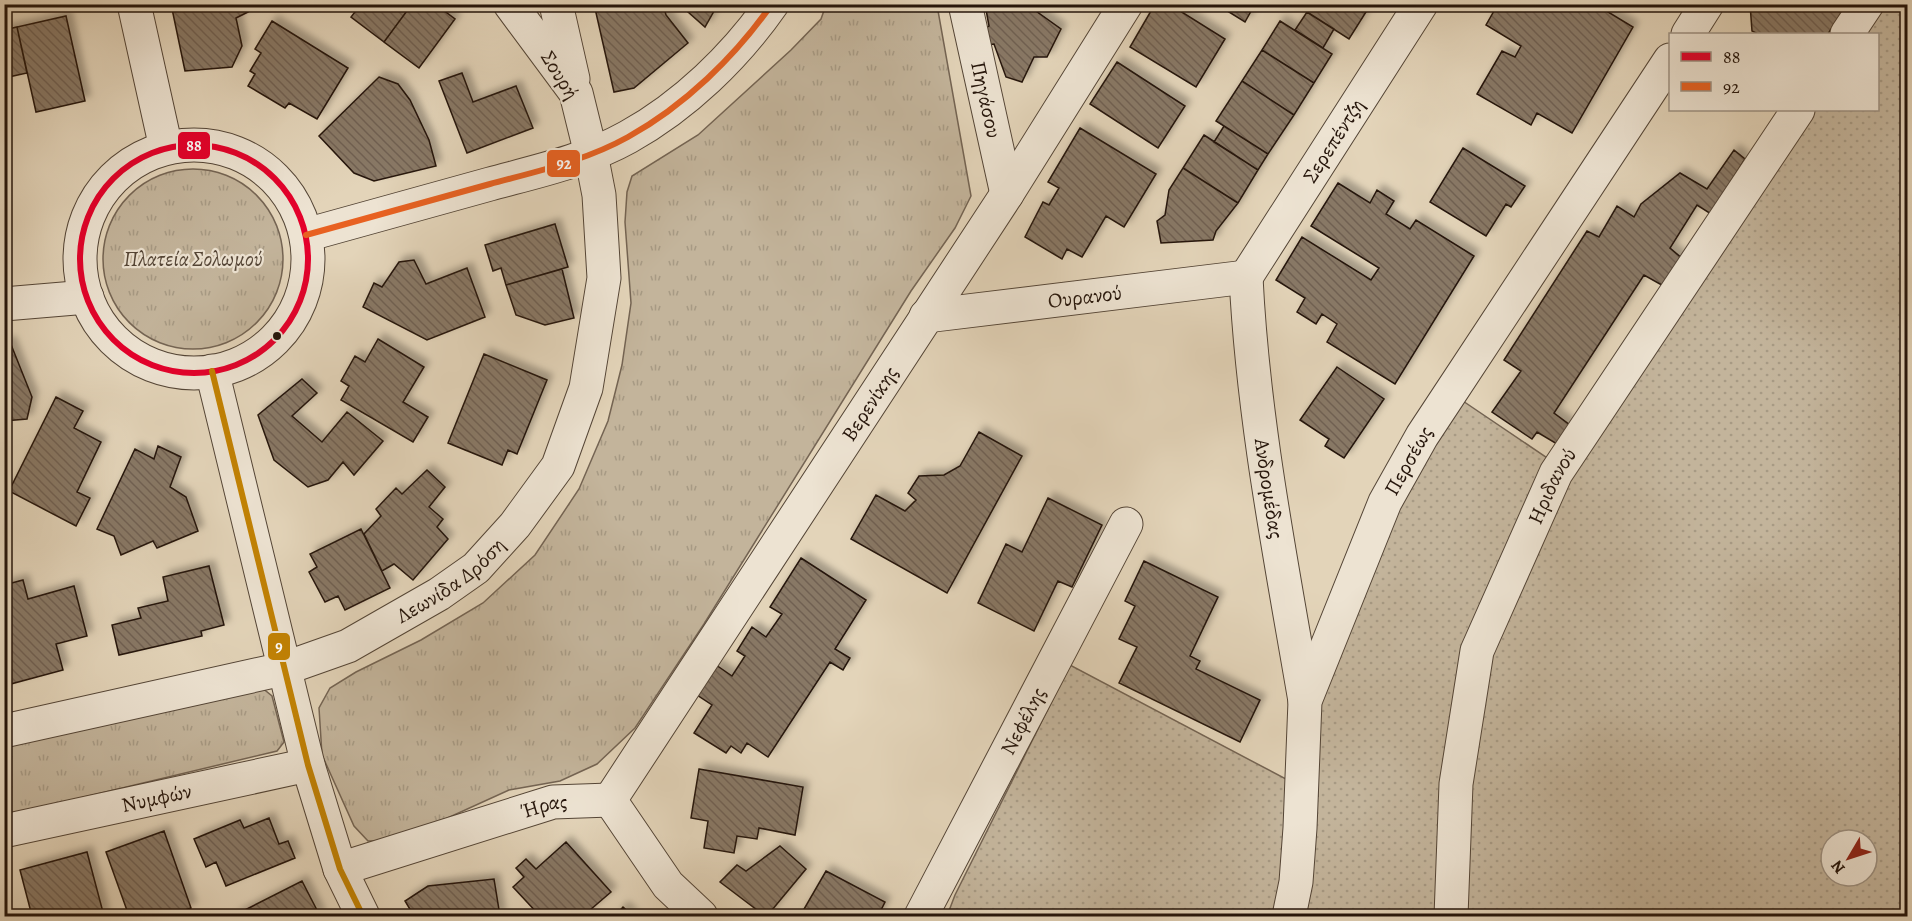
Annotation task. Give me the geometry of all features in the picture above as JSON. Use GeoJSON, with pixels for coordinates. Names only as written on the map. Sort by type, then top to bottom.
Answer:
{"type":"FeatureCollection","features":[{"type":"Feature","properties":{"kind":"street"},"geometry":{"type":"LineString","coordinates":[[134,4],[166,148]]}},
{"type":"Feature","properties":{"kind":"street","name":"Σουρή"},"geometry":{"type":"LineString","coordinates":[[510,4],[576,93],[591,154]]}},
{"type":"Feature","properties":{"kind":"street"},"geometry":{"type":"LineString","coordinates":[[556,4],[576,93]]}},
{"type":"Feature","properties":{"kind":"street"},"geometry":{"type":"LineString","coordinates":[[306,235],[575,161],[628,137],[668,112],[718,68],[772,4]]}},
{"type":"Feature","properties":{"kind":"street","name":"Πηγάσου"},"geometry":{"type":"LineString","coordinates":[[965,4],[1007,194]]}},
{"type":"Feature","properties":{"kind":"street","name":"Βερενίκης"},"geometry":{"type":"LineString","coordinates":[[610,800],[1007,194],[1126,4]]}},
{"type":"Feature","properties":{"kind":"street","name":"Σερεπέντζη"},"geometry":{"type":"LineString","coordinates":[[1246,277],[1421,4]]}},
{"type":"Feature","properties":{"kind":"street"},"geometry":{"type":"LineString","coordinates":[[1689,33],[1707,4]]}},
{"type":"Feature","properties":{"kind":"street"},"geometry":{"type":"LineString","coordinates":[[1848,33],[1867,4]]}},
{"type":"Feature","properties":{"kind":"street","name":"Περσέως"},"geometry":{"type":"LineString","coordinates":[[1289,916],[1297,860],[1305,700],[1385,502],[1422,436],[1669,63]]}},
{"type":"Feature","properties":{"kind":"street","name":"Ηριδανού"},"geometry":{"type":"LineString","coordinates":[[1451,916],[1456,784],[1477,651],[1556,473],[1797,111]]}},
{"type":"Feature","properties":{"kind":"street"},"geometry":{"type":"LineString","coordinates":[[188,145],[211,146],[233,152],[254,162],[272,175],[287,193],[306,235],[308,261],[305,287],[295,312],[280,334],[261,352],[237,364],[212,371],[190,373],[167,369],[146,362],[127,350],[110,335],[97,317],[87,297],[81,270],[81,243],[88,217],[101,193],[118,173],[141,158],[166,148],[188,145]]}},
{"type":"Feature","properties":{"kind":"street","name":"Λεωνίδα Δρόση"},"geometry":{"type":"LineString","coordinates":[[4,731],[283,669],[348,646],[439,594],[476,568],[515,525],[558,466],[586,388],[604,278],[599,195],[591,154]]}},
{"type":"Feature","properties":{"kind":"street","name":"Ουρανού"},"geometry":{"type":"LineString","coordinates":[[926,316],[1246,277]]}},
{"type":"Feature","properties":{"kind":"street","name":"Ανδρομέδας"},"geometry":{"type":"LineString","coordinates":[[1246,277],[1249,345],[1261,442],[1305,700]]}},
{"type":"Feature","properties":{"kind":"street"},"geometry":{"type":"LineString","coordinates":[[4,304],[87,297]]}},
{"type":"Feature","properties":{"kind":"street"},"geometry":{"type":"LineString","coordinates":[[212,371],[308,765],[340,868],[363,916]]}},
{"type":"Feature","properties":{"kind":"street","name":"Νεφέλης"},"geometry":{"type":"LineString","coordinates":[[921,916],[1126,524]]}},
{"type":"Feature","properties":{"kind":"street","name":"Νυμφών"},"geometry":{"type":"LineString","coordinates":[[4,831],[308,765]]}},
{"type":"Feature","properties":{"kind":"street"},"geometry":{"type":"LineString","coordinates":[[610,800],[668,885],[701,916]]}},
{"type":"Feature","properties":{"kind":"street","name":"Ήρας"},"geometry":{"type":"LineString","coordinates":[[340,868],[553,802],[610,800]]}},
{"type":"Feature","properties":{"kind":"green space"},"geometry":{"type":"Polygon","coordinates":[[[826,5],[937,5],[971,196],[955,228],[911,291],[704,624],[635,728],[597,764],[560,781],[509,790],[397,841],[368,841],[354,826],[322,755],[319,708],[330,688],[356,672],[421,640],[483,603],[535,555],[579,489],[608,421],[622,365],[631,303],[625,222],[627,192],[632,176],[698,135],[791,50],[821,19],[826,5]]]}},
{"type":"Feature","properties":{"kind":"green space"},"geometry":{"type":"Polygon","coordinates":[[[1884,5],[1907,5],[1907,916],[947,916],[955,895],[1070,665],[1318,796],[1311,722],[1320,665],[1454,395],[1571,474],[1813,111],[1879,111],[1879,33],[1865,33],[1884,5]]]}},
{"type":"Feature","properties":{"kind":"green space","name":"Πλατεία Σολωμού"},"geometry":{"type":"Polygon","coordinates":[[[193,169],[211,170],[228,176],[257,195],[276,224],[282,241],[282,277],[276,294],[257,323],[228,342],[211,348],[193,349],[175,348],[158,342],[129,323],[110,294],[104,277],[103,259],[104,241],[110,224],[129,195],[158,176],[175,170],[193,169]]]}},
{"type":"Feature","properties":{"kind":"green space"},"geometry":{"type":"Polygon","coordinates":[[[261,687],[272,696],[284,742],[277,751],[5,816],[4,745],[261,687]]]}},
{"type":"Feature","properties":{"kind":"building"},"geometry":{"type":"Polygon","coordinates":[[[171,4],[246,4],[248,12],[236,18],[242,46],[232,67],[185,71],[171,4]]]}},
{"type":"Feature","properties":{"kind":"building"},"geometry":{"type":"Polygon","coordinates":[[[361,4],[412,4],[384,42],[351,17],[361,4]]]}},
{"type":"Feature","properties":{"kind":"building"},"geometry":{"type":"Polygon","coordinates":[[[412,4],[435,4],[455,19],[419,68],[384,42],[412,4]]]}},
{"type":"Feature","properties":{"kind":"building"},"geometry":{"type":"Polygon","coordinates":[[[594,4],[663,4],[666,15],[688,43],[634,88],[614,92],[594,4]]]}},
{"type":"Feature","properties":{"kind":"building"},"geometry":{"type":"Polygon","coordinates":[[[679,4],[718,4],[705,27],[679,4]]]}},
{"type":"Feature","properties":{"kind":"building"},"geometry":{"type":"Polygon","coordinates":[[[985,4],[1026,4],[1061,29],[1047,57],[1034,57],[1022,82],[1006,77],[994,44],[987,45],[983,30],[989,26],[985,4]]]}},
{"type":"Feature","properties":{"kind":"building"},"geometry":{"type":"Polygon","coordinates":[[[1155,4],[1169,4],[1225,39],[1196,87],[1130,47],[1155,4]]]}},
{"type":"Feature","properties":{"kind":"building"},"geometry":{"type":"Polygon","coordinates":[[[1216,4],[1255,4],[1245,22],[1216,4]]]}},
{"type":"Feature","properties":{"kind":"building"},"geometry":{"type":"Polygon","coordinates":[[[1305,4],[1371,4],[1349,39],[1302,9],[1305,4]]]}},
{"type":"Feature","properties":{"kind":"building"},"geometry":{"type":"Polygon","coordinates":[[[1498,4],[1595,4],[1633,27],[1572,133],[1537,113],[1531,125],[1477,94],[1502,51],[1515,57],[1521,46],[1486,25],[1498,4]]]}},
{"type":"Feature","properties":{"kind":"building"},"geometry":{"type":"Polygon","coordinates":[[[1750,4],[1847,4],[1829,33],[1756,33],[1752,31],[1750,4]]]}},
{"type":"Feature","properties":{"kind":"building"},"geometry":{"type":"Polygon","coordinates":[[[1307,12],[1334,29],[1323,48],[1295,30],[1307,12]]]}},
{"type":"Feature","properties":{"kind":"building"},"geometry":{"type":"Polygon","coordinates":[[[66,16],[85,101],[36,112],[17,27],[66,16]]]}},
{"type":"Feature","properties":{"kind":"building"},"geometry":{"type":"Polygon","coordinates":[[[272,21],[348,68],[317,119],[289,103],[285,108],[248,86],[255,74],[250,71],[261,53],[255,49],[272,21]]]}},
{"type":"Feature","properties":{"kind":"building"},"geometry":{"type":"Polygon","coordinates":[[[1280,21],[1332,54],[1314,83],[1262,50],[1280,21]]]}},
{"type":"Feature","properties":{"kind":"building"},"geometry":{"type":"Polygon","coordinates":[[[17,27],[27,73],[4,78],[4,30],[17,27]]]}},
{"type":"Feature","properties":{"kind":"building"},"geometry":{"type":"Polygon","coordinates":[[[1262,50],[1314,83],[1294,115],[1242,81],[1262,50]]]}},
{"type":"Feature","properties":{"kind":"building"},"geometry":{"type":"Polygon","coordinates":[[[1117,62],[1185,106],[1158,148],[1090,104],[1117,62]]]}},
{"type":"Feature","properties":{"kind":"building"},"geometry":{"type":"Polygon","coordinates":[[[462,73],[473,102],[516,86],[533,128],[467,153],[439,81],[462,73]]]}},
{"type":"Feature","properties":{"kind":"building"},"geometry":{"type":"Polygon","coordinates":[[[379,77],[398,84],[410,100],[429,140],[436,166],[374,181],[354,173],[319,136],[379,77]]]}},
{"type":"Feature","properties":{"kind":"building"},"geometry":{"type":"Polygon","coordinates":[[[1242,81],[1294,115],[1268,154],[1216,121],[1242,81]]]}},
{"type":"Feature","properties":{"kind":"building"},"geometry":{"type":"Polygon","coordinates":[[[1224,126],[1268,154],[1258,170],[1214,142],[1224,126]]]}},
{"type":"Feature","properties":{"kind":"building"},"geometry":{"type":"Polygon","coordinates":[[[1080,128],[1156,174],[1124,227],[1106,216],[1082,257],[1067,249],[1062,259],[1025,237],[1043,202],[1049,205],[1059,188],[1048,182],[1080,128]]]}},
{"type":"Feature","properties":{"kind":"building"},"geometry":{"type":"Polygon","coordinates":[[[1204,135],[1258,170],[1238,203],[1183,168],[1204,135]]]}},
{"type":"Feature","properties":{"kind":"building"},"geometry":{"type":"Polygon","coordinates":[[[1463,148],[1525,186],[1511,207],[1506,204],[1486,236],[1430,202],[1463,148]]]}},
{"type":"Feature","properties":{"kind":"building"},"geometry":{"type":"Polygon","coordinates":[[[1734,150],[1745,159],[1711,214],[1697,205],[1670,248],[1684,260],[1667,288],[1644,275],[1554,413],[1570,425],[1557,444],[1537,432],[1532,439],[1492,412],[1521,371],[1504,360],[1587,231],[1599,237],[1617,206],[1634,217],[1641,204],[1680,173],[1707,189],[1734,150]]]}},
{"type":"Feature","properties":{"kind":"building"},"geometry":{"type":"Polygon","coordinates":[[[1183,168],[1238,203],[1216,231],[1213,240],[1161,243],[1157,221],[1165,215],[1169,190],[1183,168]]]}},
{"type":"Feature","properties":{"kind":"building"},"geometry":{"type":"Polygon","coordinates":[[[1338,183],[1370,203],[1377,190],[1394,201],[1386,214],[1410,229],[1416,220],[1474,256],[1395,384],[1327,342],[1337,324],[1322,314],[1316,324],[1297,312],[1305,298],[1276,280],[1302,237],[1371,280],[1379,268],[1311,226],[1338,183]]]}},
{"type":"Feature","properties":{"kind":"building"},"geometry":{"type":"Polygon","coordinates":[[[555,224],[568,267],[506,285],[501,268],[493,271],[485,245],[555,224]]]}},
{"type":"Feature","properties":{"kind":"building"},"geometry":{"type":"Polygon","coordinates":[[[414,260],[426,284],[467,268],[485,317],[427,340],[363,307],[374,283],[382,287],[399,262],[414,260]]]}},
{"type":"Feature","properties":{"kind":"building"},"geometry":{"type":"Polygon","coordinates":[[[562,269],[574,318],[545,325],[516,315],[506,285],[562,269]]]}},
{"type":"Feature","properties":{"kind":"building"},"geometry":{"type":"Polygon","coordinates":[[[378,339],[424,367],[403,402],[428,417],[413,442],[341,400],[349,386],[341,381],[355,356],[365,362],[378,339]]]}},
{"type":"Feature","properties":{"kind":"building"},"geometry":{"type":"Polygon","coordinates":[[[10,342],[32,397],[27,419],[4,421],[4,343],[10,342]]]}},
{"type":"Feature","properties":{"kind":"building"},"geometry":{"type":"Polygon","coordinates":[[[484,354],[547,380],[517,454],[508,450],[502,465],[448,443],[484,354]]]}},
{"type":"Feature","properties":{"kind":"building"},"geometry":{"type":"Polygon","coordinates":[[[1337,367],[1384,399],[1344,458],[1325,446],[1329,439],[1300,420],[1337,367]]]}},
{"type":"Feature","properties":{"kind":"building"},"geometry":{"type":"Polygon","coordinates":[[[302,379],[317,393],[292,416],[322,442],[347,412],[383,441],[354,475],[343,462],[328,480],[308,487],[274,460],[258,415],[302,379]]]}},
{"type":"Feature","properties":{"kind":"building"},"geometry":{"type":"Polygon","coordinates":[[[56,397],[83,411],[74,428],[101,442],[77,492],[90,498],[76,526],[9,491],[56,397]]]}},
{"type":"Feature","properties":{"kind":"building"},"geometry":{"type":"Polygon","coordinates":[[[979,432],[1022,456],[947,593],[851,539],[876,495],[905,511],[916,500],[908,493],[919,476],[944,475],[960,466],[979,432]]]}},
{"type":"Feature","properties":{"kind":"building"},"geometry":{"type":"Polygon","coordinates":[[[158,446],[181,457],[170,487],[186,497],[198,531],[157,548],[153,541],[121,555],[114,536],[97,529],[135,449],[154,459],[158,446]]]}},
{"type":"Feature","properties":{"kind":"building"},"geometry":{"type":"Polygon","coordinates":[[[427,470],[445,487],[429,507],[443,519],[437,527],[448,539],[413,580],[394,564],[382,571],[364,534],[381,516],[376,509],[396,488],[402,494],[427,470]]]}},
{"type":"Feature","properties":{"kind":"building"},"geometry":{"type":"Polygon","coordinates":[[[1048,498],[1102,525],[1072,587],[1058,581],[1034,631],[978,603],[1006,544],[1022,552],[1048,498]]]}},
{"type":"Feature","properties":{"kind":"building"},"geometry":{"type":"Polygon","coordinates":[[[361,529],[390,588],[345,610],[338,596],[325,602],[309,572],[317,567],[310,554],[361,529]]]}},
{"type":"Feature","properties":{"kind":"building"},"geometry":{"type":"Polygon","coordinates":[[[801,558],[866,600],[835,649],[850,658],[843,670],[830,662],[768,757],[747,743],[741,753],[731,746],[726,753],[694,733],[712,705],[697,695],[716,665],[732,676],[745,656],[737,651],[752,627],[766,637],[782,614],[770,607],[801,558]]]}},
{"type":"Feature","properties":{"kind":"building"},"geometry":{"type":"Polygon","coordinates":[[[1144,561],[1218,597],[1190,656],[1200,661],[1196,669],[1260,700],[1240,742],[1119,683],[1137,647],[1119,639],[1135,606],[1125,601],[1144,561]]]}},
{"type":"Feature","properties":{"kind":"building"},"geometry":{"type":"Polygon","coordinates":[[[209,566],[224,625],[201,631],[202,636],[119,655],[112,625],[141,618],[138,608],[168,601],[163,577],[209,566]]]}},
{"type":"Feature","properties":{"kind":"building"},"geometry":{"type":"Polygon","coordinates":[[[23,580],[28,599],[74,586],[87,636],[56,644],[63,670],[7,685],[4,677],[4,585],[23,580]]]}},
{"type":"Feature","properties":{"kind":"building"},"geometry":{"type":"Polygon","coordinates":[[[699,769],[803,787],[795,835],[759,828],[757,839],[737,836],[734,853],[704,848],[708,821],[691,818],[699,769]]]}},
{"type":"Feature","properties":{"kind":"building"},"geometry":{"type":"Polygon","coordinates":[[[269,818],[279,844],[288,841],[295,858],[226,886],[216,862],[206,867],[194,839],[240,820],[244,828],[269,818]]]}},
{"type":"Feature","properties":{"kind":"building"},"geometry":{"type":"Polygon","coordinates":[[[164,831],[191,908],[167,916],[129,916],[106,852],[164,831]]]}},
{"type":"Feature","properties":{"kind":"building"},"geometry":{"type":"Polygon","coordinates":[[[566,842],[611,892],[583,916],[540,916],[513,887],[524,877],[516,868],[526,859],[536,869],[566,842]]]}},
{"type":"Feature","properties":{"kind":"building"},"geometry":{"type":"Polygon","coordinates":[[[780,846],[806,869],[765,916],[720,882],[737,865],[746,871],[780,846]]]}},
{"type":"Feature","properties":{"kind":"building"},"geometry":{"type":"Polygon","coordinates":[[[87,852],[104,916],[58,916],[57,913],[32,916],[20,870],[87,852]]]}},
{"type":"Feature","properties":{"kind":"building"},"geometry":{"type":"Polygon","coordinates":[[[826,871],[885,902],[878,916],[800,916],[826,871]]]}},
{"type":"Feature","properties":{"kind":"building"},"geometry":{"type":"Polygon","coordinates":[[[494,879],[500,916],[414,916],[405,901],[428,886],[494,879]]]}},
{"type":"Feature","properties":{"kind":"building"},"geometry":{"type":"Polygon","coordinates":[[[302,881],[320,916],[233,916],[302,881]]]}},
{"type":"Feature","properties":{"kind":"building"},"geometry":{"type":"Polygon","coordinates":[[[623,907],[633,916],[615,916],[623,907]]]}},
{"type":"Feature","properties":{"kind":"transit line","name":"92"},"geometry":{"type":"LineString","coordinates":[[306,235],[543,170],[612,145],[649,125],[707,79],[742,43],[772,4]]}},
{"type":"Feature","properties":{"kind":"transit line","name":"88"},"geometry":{"type":"LineString","coordinates":[[194,145],[227,150],[248,159],[266,171],[282,187],[294,205],[303,226],[308,259],[303,292],[294,313],[282,331],[266,347],[248,359],[227,368],[194,373],[161,368],[140,359],[122,347],[106,331],[94,313],[85,292],[80,259],[85,226],[94,205],[106,187],[122,171],[140,159],[161,150],[194,145]]}},
{"type":"Feature","properties":{"kind":"transit line","name":"9"},"geometry":{"type":"LineString","coordinates":[[212,371],[308,765],[340,869],[363,916]]}}]}
